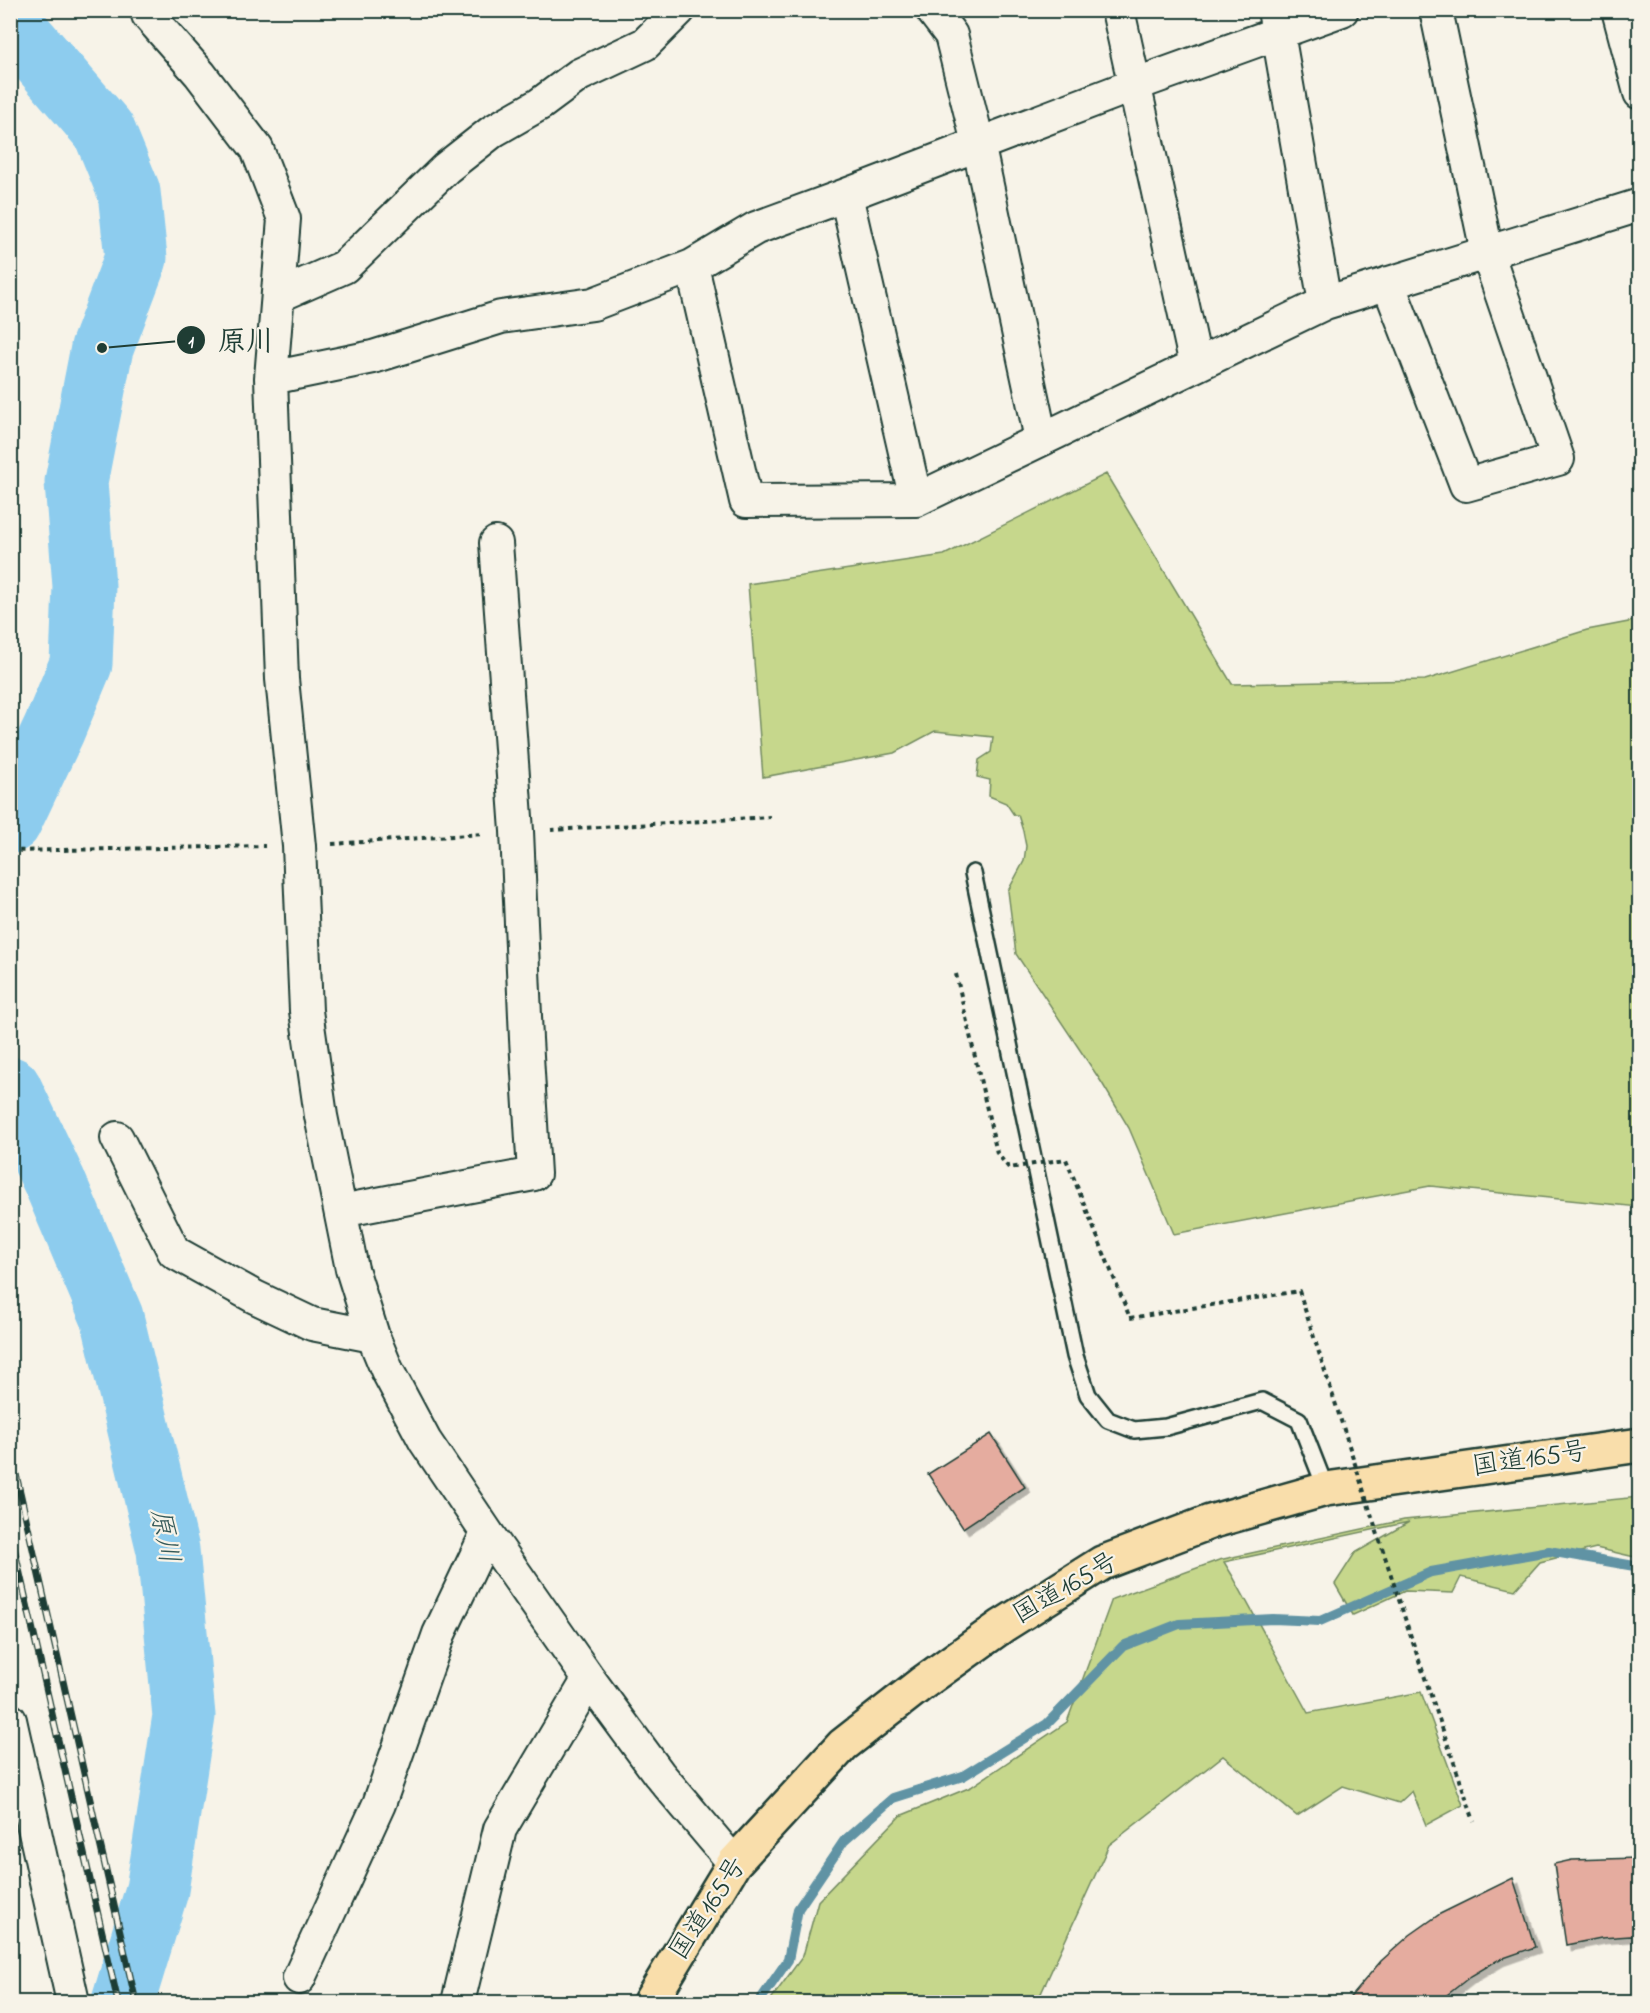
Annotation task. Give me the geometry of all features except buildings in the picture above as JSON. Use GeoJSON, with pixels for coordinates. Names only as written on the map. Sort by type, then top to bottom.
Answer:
{"type":"FeatureCollection","features":[{"type":"Feature","properties":{"kind":"highway","name":"国道165号"},"geometry":{"type":"LineString","coordinates":[[650,2002],[734,1863],[843,1746],[921,1684],[1002,1626],[1102,1563],[1210,1522],[1326,1489],[1640,1445]]}},
{"type":"Feature","properties":{"kind":"street"},"geometry":{"type":"LineString","coordinates":[[147,10],[148,15],[200,74],[257,148],[284,219],[271,378],[282,679],[299,846],[306,1011],[321,1116],[352,1269],[373,1336],[387,1370],[425,1441],[487,1533],[659,1774],[734,1863]]}},
{"type":"Feature","properties":{"kind":"street"},"geometry":{"type":"LineString","coordinates":[[278,296],[344,267],[446,168],[493,131],[540,104],[579,75],[645,44],[680,10]]}},
{"type":"Feature","properties":{"kind":"street"},"geometry":{"type":"LineString","coordinates":[[932,10],[951,35],[978,143],[1041,439]]}},
{"type":"Feature","properties":{"kind":"street"},"geometry":{"type":"LineString","coordinates":[[1118,10],[1196,365]]}},
{"type":"Feature","properties":{"kind":"street"},"geometry":{"type":"LineString","coordinates":[[271,378],[373,357],[501,317],[593,304],[692,266],[756,228],[1134,85],[1276,22],[1342,10]]}},
{"type":"Feature","properties":{"kind":"street"},"geometry":{"type":"LineString","coordinates":[[1388,283],[1466,486],[1558,459],[1487,252],[1436,10]]}},
{"type":"Feature","properties":{"kind":"street"},"geometry":{"type":"LineString","coordinates":[[1618,10],[1640,93]]}},
{"type":"Feature","properties":{"kind":"street"},"geometry":{"type":"LineString","coordinates":[[1276,22],[1325,303]]}},
{"type":"Feature","properties":{"kind":"street"},"geometry":{"type":"LineString","coordinates":[[846,195],[916,500]]}},
{"type":"Feature","properties":{"kind":"street"},"geometry":{"type":"LineString","coordinates":[[692,266],[746,501],[916,500],[1325,303],[1640,205]]}},
{"type":"Feature","properties":{"kind":"street"},"geometry":{"type":"LineString","coordinates":[[341,1212],[534,1174],[517,831],[496,543]]}},
{"type":"Feature","properties":{"kind":"street"},"geometry":{"type":"LineString","coordinates":[[117,1138],[174,1252],[255,1297],[312,1324],[373,1336]]}},
{"type":"Feature","properties":{"kind":"street"},"geometry":{"type":"LineString","coordinates":[[299,1978],[379,1804],[440,1634],[487,1533]]}},
{"type":"Feature","properties":{"kind":"street"},"geometry":{"type":"LineString","coordinates":[[459,2002],[500,1829],[589,1679]]}},
{"type":"Feature","properties":{"kind":"street"},"geometry":{"type":"LineString","coordinates":[[10,1720],[73,2002]]}},
{"type":"Feature","properties":{"kind":"lane"},"geometry":{"type":"LineString","coordinates":[[973,873],[1075,1356],[1088,1395],[1108,1420],[1134,1430],[1166,1427],[1262,1401],[1299,1420],[1326,1489]]}},
{"type":"Feature","properties":{"kind":"path"},"geometry":{"type":"LineString","coordinates":[[10,851],[258,846]]}},
{"type":"Feature","properties":{"kind":"path"},"geometry":{"type":"LineString","coordinates":[[956,974],[997,1153],[1009,1168],[1066,1159],[1130,1318],[1299,1291],[1408,1629],[1474,1821]]}},
{"type":"Feature","properties":{"kind":"green space"},"geometry":{"type":"Polygon","coordinates":[[[1106,474],[1232,684],[1425,680],[1587,630],[1639,620],[1639,1207],[1430,1186],[1174,1234],[1129,1128],[1102,1083],[1016,954],[1008,891],[1024,861],[1026,846],[1018,815],[1014,815],[1006,803],[989,796],[990,780],[977,777],[979,760],[991,752],[993,737],[935,731],[894,753],[763,777],[748,584],[944,555],[1106,474]]]}},
{"type":"Feature","properties":{"kind":"green space"},"geometry":{"type":"Polygon","coordinates":[[[1639,1497],[1639,1558],[1596,1548],[1540,1562],[1515,1590],[1461,1577],[1453,1593],[1405,1591],[1353,1615],[1335,1584],[1355,1553],[1409,1522],[1224,1562],[1308,1713],[1421,1692],[1463,1805],[1426,1825],[1412,1791],[1399,1803],[1343,1786],[1297,1816],[1223,1756],[1109,1845],[1037,2002],[769,2002],[803,1956],[818,1901],[900,1816],[971,1787],[1067,1722],[1112,1599],[1219,1560],[1404,1520],[1639,1497]]]}},
{"type":"Feature","properties":{"kind":"waterway","name":"原川"},"geometry":{"type":"LineString","coordinates":[[10,22],[104,131],[129,192],[136,258],[102,348],[76,482],[84,586],[81,664],[54,729],[10,822]]}},
{"type":"Feature","properties":{"kind":"waterway","name":"原川"},"geometry":{"type":"LineString","coordinates":[[10,1088],[55,1183],[112,1317],[168,1550],[184,1716],[157,1890],[123,2002]]}},
{"type":"Feature","properties":{"kind":"waterway"},"geometry":{"type":"LineString","coordinates":[[759,2002],[788,1960],[798,1909],[844,1841],[893,1798],[963,1776],[1047,1724],[1123,1646],[1179,1624],[1273,1619],[1320,1621],[1431,1572],[1549,1551],[1640,1567]]}},
{"type":"Feature","properties":{"kind":"railway"},"geometry":{"type":"LineString","coordinates":[[10,1448],[136,2002]]}},
{"type":"Feature","properties":{"kind":"railway"},"geometry":{"type":"LineString","coordinates":[[10,1530],[118,2002]]}},
{"type":"Feature","properties":{"kind":"place","name":"原川"},"geometry":{"type":"Point","coordinates":[102,348]}}]}
